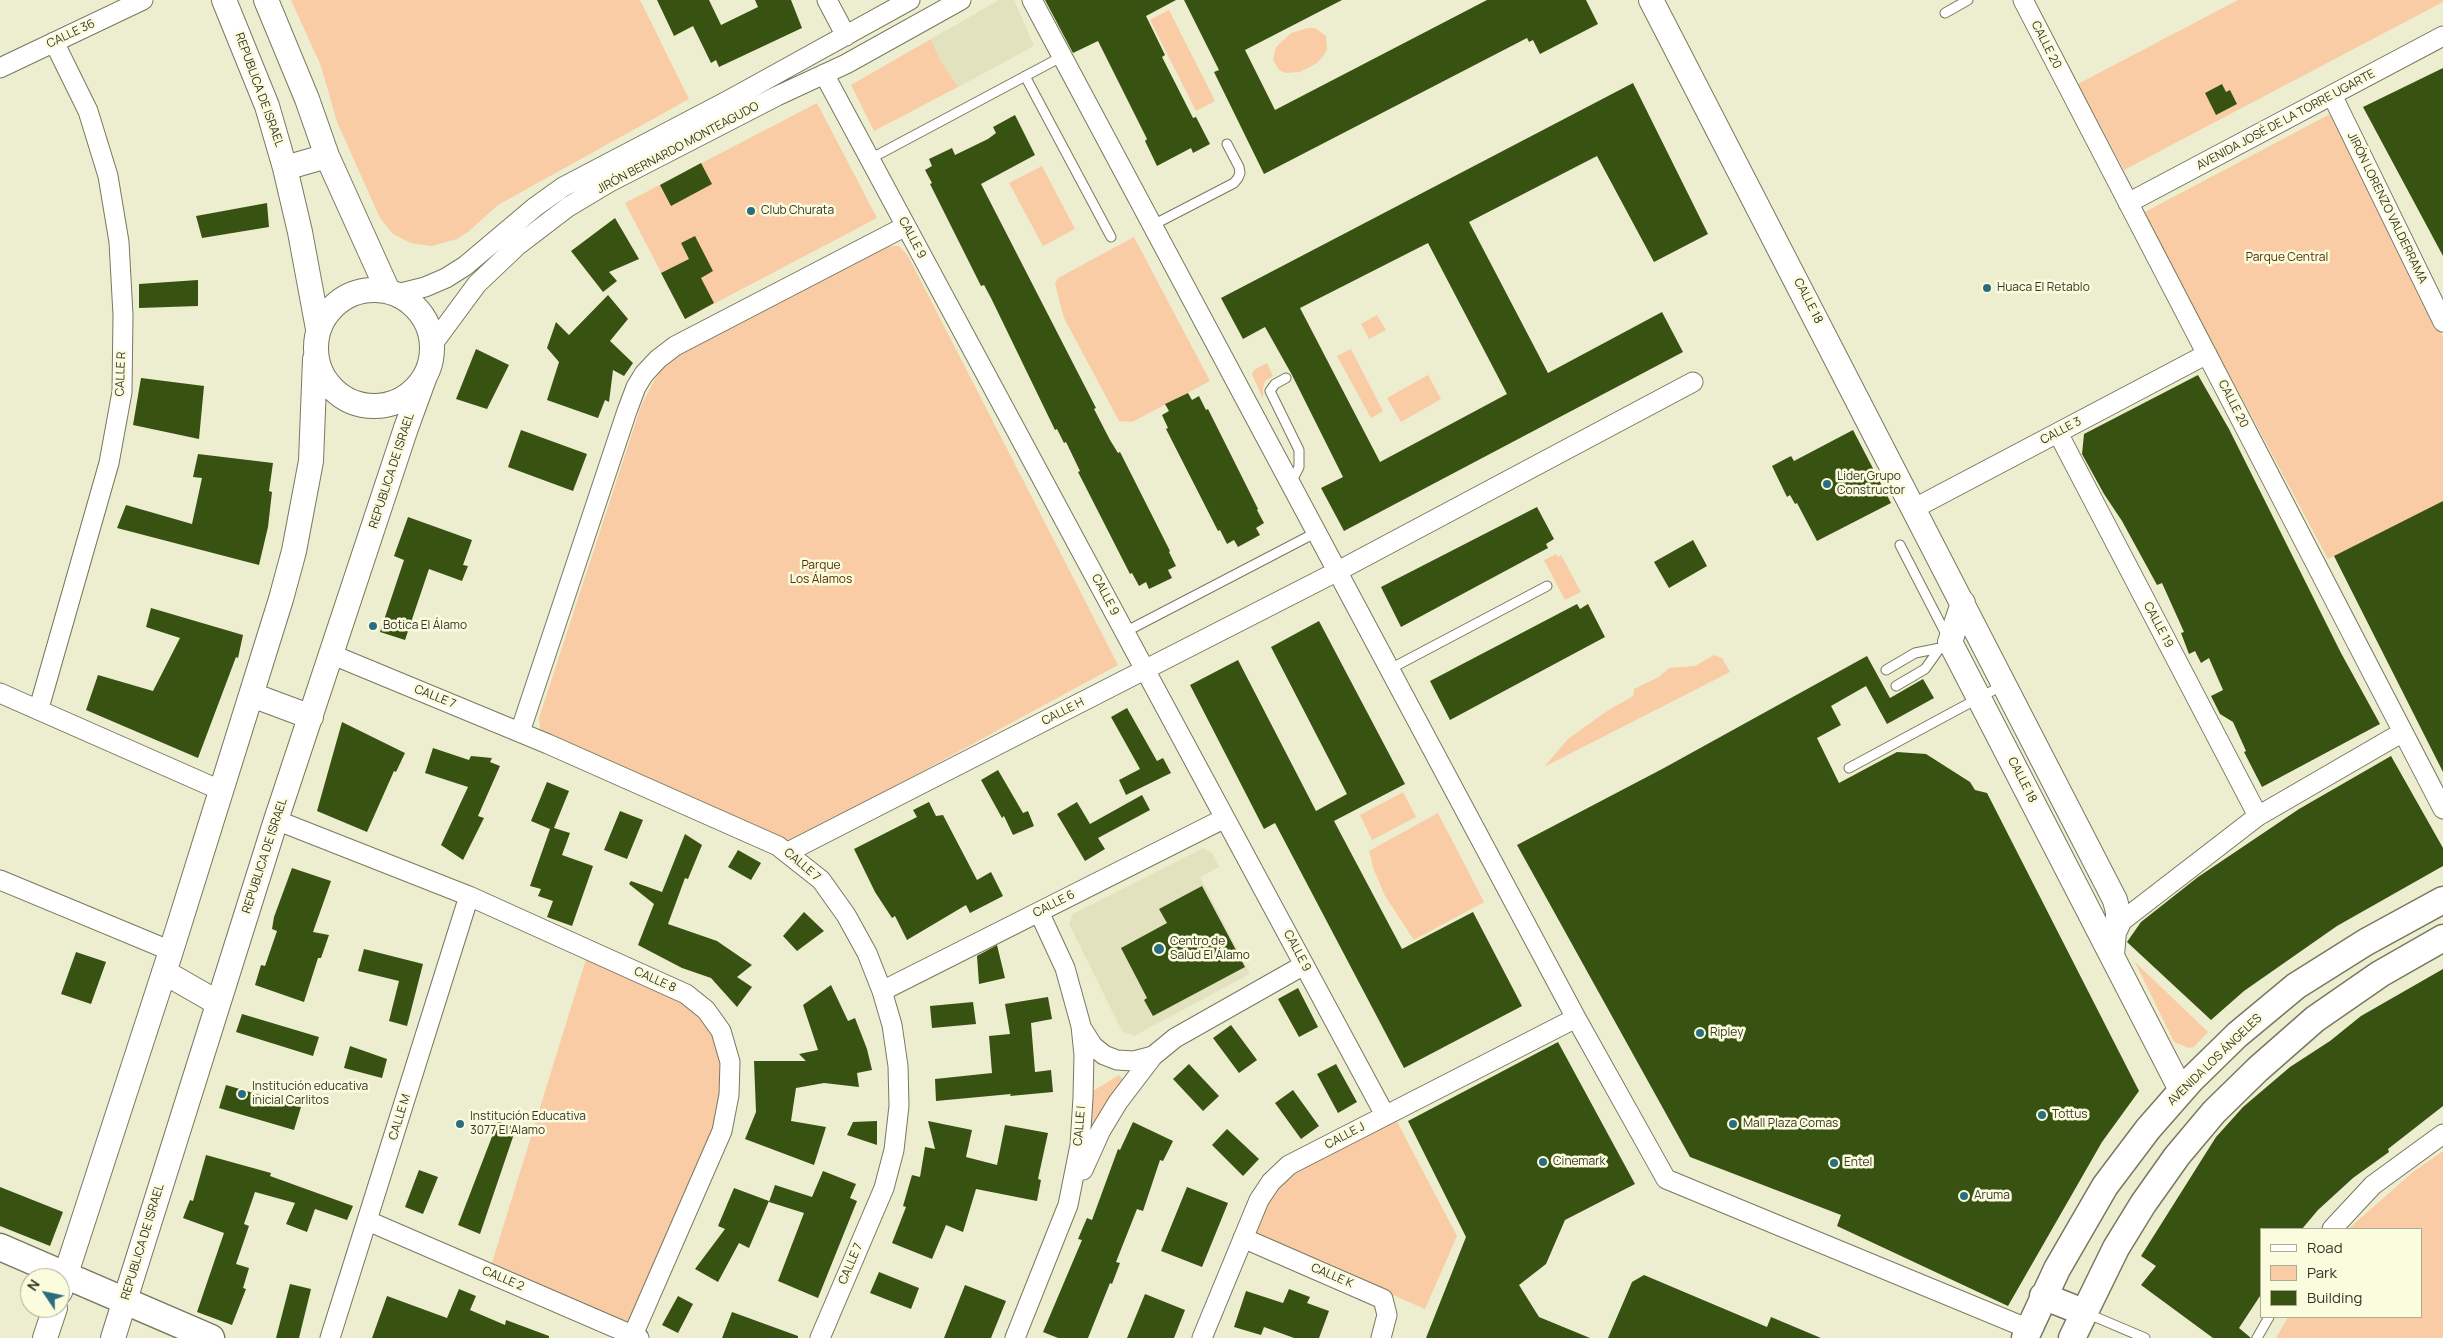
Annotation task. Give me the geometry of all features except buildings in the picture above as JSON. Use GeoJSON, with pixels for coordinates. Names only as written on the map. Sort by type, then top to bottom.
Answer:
{"type":"FeatureCollection","features":[{"type":"Feature","properties":{"kind":"main road","name":"AVENIDA LOS ÁNGELES"},"geometry":{"type":"LineString","coordinates":[[2027,1334],[2043,1296],[2105,1186],[2148,1129],[2181,1090],[2237,1035],[2296,986],[2366,942],[2443,900]]}},
{"type":"Feature","properties":{"kind":"main road"},"geometry":{"type":"LineString","coordinates":[[2072,1338],[2083,1312],[2116,1248],[2143,1204],[2177,1156],[2214,1112],[2258,1069],[2315,1019],[2380,974],[2443,938]]}},
{"type":"Feature","properties":{"kind":"main road"},"geometry":{"type":"LineString","coordinates":[[0,1247],[36,1268]]}},
{"type":"Feature","properties":{"kind":"main road"},"geometry":{"type":"LineString","coordinates":[[70,1286],[124,1301],[211,1338]]}},
{"type":"Feature","properties":{"kind":"main road"},"geometry":{"type":"LineString","coordinates":[[2043,1296],[2083,1312]]}},
{"type":"Feature","properties":{"kind":"street","name":"CALLE 36"},"geometry":{"type":"LineString","coordinates":[[0,68],[143,0]]}},
{"type":"Feature","properties":{"kind":"street","name":"REPUBLICA DE ISRAEL"},"geometry":{"type":"LineString","coordinates":[[224,0],[267,106],[285,168],[300,232],[318,329]]}},
{"type":"Feature","properties":{"kind":"street"},"geometry":{"type":"LineString","coordinates":[[266,0],[307,99],[328,156],[392,293]]}},
{"type":"Feature","properties":{"kind":"street"},"geometry":{"type":"LineString","coordinates":[[827,0],[846,36]]}},
{"type":"Feature","properties":{"kind":"street","name":"JIRÓN BERNARDO MONTEAGUDO"},"geometry":{"type":"LineString","coordinates":[[392,293],[425,287],[446,278],[465,266],[563,187],[910,0]]}},
{"type":"Feature","properties":{"kind":"street","name":"JIRÓN BERNARDO MONTEAGUDO"},"geometry":{"type":"LineString","coordinates":[[432,345],[477,284],[517,246],[568,207],[608,183],[777,96],[846,64],[961,0]]}},
{"type":"Feature","properties":{"kind":"street"},"geometry":{"type":"LineString","coordinates":[[1032,0],[1576,1018],[1666,1179],[2027,1334]]}},
{"type":"Feature","properties":{"kind":"street","name":"CALLE 18"},"geometry":{"type":"LineString","coordinates":[[1652,0],[2115,900],[2118,924],[2114,932],[2112,955]]}},
{"type":"Feature","properties":{"kind":"street","name":"CALLE 20"},"geometry":{"type":"LineString","coordinates":[[2023,0],[2443,809]]}},
{"type":"Feature","properties":{"kind":"street","name":"AVENIDA JOSÉ DE LA TORRE UGARTE"},"geometry":{"type":"LineString","coordinates":[[2128,203],[2443,36]]}},
{"type":"Feature","properties":{"kind":"street","name":"CALLE R"},"geometry":{"type":"LineString","coordinates":[[39,708],[109,463],[122,392],[123,315],[119,242],[108,176],[88,111],[54,42]]}},
{"type":"Feature","properties":{"kind":"street","name":"CALLE 9"},"geometry":{"type":"LineString","coordinates":[[824,74],[1385,1115]]}},
{"type":"Feature","properties":{"kind":"street","name":"JIRÓN LORENZO VALDERRAMA"},"geometry":{"type":"LineString","coordinates":[[2332,95],[2443,322]]}},
{"type":"Feature","properties":{"kind":"street"},"geometry":{"type":"LineString","coordinates":[[285,168],[328,156]]}},
{"type":"Feature","properties":{"kind":"street"},"geometry":{"type":"LineString","coordinates":[[520,732],[627,411],[644,374],[658,359],[675,346],[906,226]]}},
{"type":"Feature","properties":{"kind":"street"},"geometry":{"type":"LineString","coordinates":[[68,1268],[282,599],[305,502],[311,461],[314,345],[318,329],[326,316],[338,303],[353,294],[370,290],[392,293],[411,302],[422,314],[429,329],[432,345],[431,361],[425,376],[413,391],[398,401],[380,406],[361,405],[344,398],[329,386],[315,359]]}},
{"type":"Feature","properties":{"kind":"street","name":"CALLE 3"},"geometry":{"type":"LineString","coordinates":[[1915,508],[2207,354]]}},
{"type":"Feature","properties":{"kind":"street","name":"REPUBLICA DE ISRAEL"},"geometry":{"type":"LineString","coordinates":[[114,1338],[276,820],[333,655],[406,428],[425,376]]}},
{"type":"Feature","properties":{"kind":"street","name":"CALLE H"},"geometry":{"type":"LineString","coordinates":[[788,852],[1338,571],[1694,382]]}},
{"type":"Feature","properties":{"kind":"street","name":"CALLE 19"},"geometry":{"type":"LineString","coordinates":[[2058,433],[2258,816]]}},
{"type":"Feature","properties":{"kind":"street"},"geometry":{"type":"LineString","coordinates":[[1945,645],[1963,603]]}},
{"type":"Feature","properties":{"kind":"street","name":"CALLE 18"},"geometry":{"type":"LineString","coordinates":[[1945,645],[1979,698],[2181,1090]]}},
{"type":"Feature","properties":{"kind":"street","name":"CALLE 7"},"geometry":{"type":"LineString","coordinates":[[333,655],[520,732],[758,836],[788,852],[821,880],[846,915],[867,953],[882,991],[892,1025],[898,1066],[899,1106],[894,1150],[884,1188],[820,1338]]}},
{"type":"Feature","properties":{"kind":"street"},"geometry":{"type":"LineString","coordinates":[[0,692],[220,790]]}},
{"type":"Feature","properties":{"kind":"street"},"geometry":{"type":"LineString","coordinates":[[252,695],[312,716]]}},
{"type":"Feature","properties":{"kind":"street"},"geometry":{"type":"LineString","coordinates":[[2118,924],[2258,816],[2403,732]]}},
{"type":"Feature","properties":{"kind":"street","name":"CALLE 6"},"geometry":{"type":"LineString","coordinates":[[882,991],[1225,818]]}},
{"type":"Feature","properties":{"kind":"street","name":"CALLE 8"},"geometry":{"type":"LineString","coordinates":[[276,820],[469,896],[686,994],[706,1010],[721,1031],[730,1062],[729,1095],[722,1131],[636,1337]]}},
{"type":"Feature","properties":{"kind":"street"},"geometry":{"type":"LineString","coordinates":[[0,880],[167,962],[218,1003]]}},
{"type":"Feature","properties":{"kind":"street","name":"CALLE M"},"geometry":{"type":"LineString","coordinates":[[330,1338],[469,896]]}},
{"type":"Feature","properties":{"kind":"street","name":"CALLE I"},"geometry":{"type":"LineString","coordinates":[[1015,1338],[1068,1205],[1080,1145],[1084,1055],[1081,1026],[1065,968],[1039,912]]}},
{"type":"Feature","properties":{"kind":"street"},"geometry":{"type":"LineString","coordinates":[[1068,1205],[1101,1130],[1118,1102],[1153,1056],[1175,1038],[1304,965]]}},
{"type":"Feature","properties":{"kind":"street","name":"CALLE J"},"geometry":{"type":"LineString","coordinates":[[1202,1338],[1259,1200],[1271,1182],[1289,1165],[1576,1018]]}},
{"type":"Feature","properties":{"kind":"street"},"geometry":{"type":"LineString","coordinates":[[1081,1026],[1093,1046],[1104,1055],[1117,1060],[1134,1061],[1153,1056]]}},
{"type":"Feature","properties":{"kind":"street"},"geometry":{"type":"LineString","coordinates":[[2333,1228],[2373,1185],[2443,1134]]}},
{"type":"Feature","properties":{"kind":"street","name":"CALLE 2"},"geometry":{"type":"LineString","coordinates":[[368,1221],[636,1337]]}},
{"type":"Feature","properties":{"kind":"street","name":"CALLE K"},"geometry":{"type":"LineString","coordinates":[[1243,1238],[1382,1299],[1387,1315],[1381,1338]]}},
{"type":"Feature","properties":{"kind":"street"},"geometry":{"type":"LineString","coordinates":[[45,1338],[52,1318]]}},
{"type":"Feature","properties":{"kind":"lane"},"geometry":{"type":"LineString","coordinates":[[1945,13],[1968,0]]}},
{"type":"Feature","properties":{"kind":"lane"},"geometry":{"type":"LineString","coordinates":[[870,159],[1063,56]]}},
{"type":"Feature","properties":{"kind":"lane"},"geometry":{"type":"LineString","coordinates":[[1025,76],[1111,237]]}},
{"type":"Feature","properties":{"kind":"lane"},"geometry":{"type":"LineString","coordinates":[[1153,225],[1234,183],[1240,173],[1239,167],[1227,144]]}},
{"type":"Feature","properties":{"kind":"lane"},"geometry":{"type":"LineString","coordinates":[[1286,378],[1274,384],[1270,391],[1300,450],[1299,467],[1291,483]]}},
{"type":"Feature","properties":{"kind":"lane"},"geometry":{"type":"LineString","coordinates":[[1125,632],[1317,532]]}},
{"type":"Feature","properties":{"kind":"lane"},"geometry":{"type":"LineString","coordinates":[[1900,545],[1945,645]]}},
{"type":"Feature","properties":{"kind":"lane"},"geometry":{"type":"LineString","coordinates":[[1390,669],[1547,586]]}},
{"type":"Feature","properties":{"kind":"lane"},"geometry":{"type":"LineString","coordinates":[[1886,670],[1916,653],[1945,645]]}},
{"type":"Feature","properties":{"kind":"lane"},"geometry":{"type":"LineString","coordinates":[[1896,686],[1925,669],[1945,645]]}},
{"type":"Feature","properties":{"kind":"lane"},"geometry":{"type":"LineString","coordinates":[[1849,768],[2004,684]]}},
{"type":"Feature","properties":{"kind":"lane"},"geometry":{"type":"LineString","coordinates":[[2083,1312],[2143,1338]]}},
{"type":"Feature","properties":{"kind":"lane"},"geometry":{"type":"LineString","coordinates":[[2257,1338],[2268,1318]]}},
{"type":"Feature","properties":{"kind":"shaded area"},"geometry":{"type":"Polygon","coordinates":[[[999,0],[1014,0],[1034,46],[958,87],[939,58],[931,39],[999,0]]]}},
{"type":"Feature","properties":{"kind":"shaded area","name":"Centro de Salud El Álamo"},"geometry":{"type":"Polygon","coordinates":[[[1203,848],[1212,853],[1219,867],[1200,877],[1250,974],[1134,1036],[1122,1031],[1069,924],[1073,914],[1203,848]]]}},
{"type":"Feature","properties":{"kind":"green space"},"geometry":{"type":"Polygon","coordinates":[[[291,0],[640,0],[689,99],[498,205],[468,232],[457,239],[431,246],[411,243],[393,234],[380,218],[337,122],[321,66],[291,0]]]}},
{"type":"Feature","properties":{"kind":"green space"},"geometry":{"type":"Polygon","coordinates":[[[2238,0],[2443,0],[2443,2],[2124,170],[2078,84],[2238,0]]]}},
{"type":"Feature","properties":{"kind":"green space"},"geometry":{"type":"Polygon","coordinates":[[[1169,10],[1215,101],[1196,111],[1150,20],[1169,10]]]}},
{"type":"Feature","properties":{"kind":"green space"},"geometry":{"type":"Polygon","coordinates":[[[1315,28],[1326,36],[1327,49],[1324,55],[1317,63],[1300,72],[1285,73],[1279,70],[1273,60],[1276,47],[1291,33],[1315,28]]]}},
{"type":"Feature","properties":{"kind":"green space"},"geometry":{"type":"Polygon","coordinates":[[[931,39],[939,58],[958,87],[874,131],[851,85],[931,39]]]}},
{"type":"Feature","properties":{"kind":"green space","name":"Club Churata"},"geometry":{"type":"Polygon","coordinates":[[[817,103],[877,218],[685,319],[625,203],[817,103]]]}},
{"type":"Feature","properties":{"kind":"green space","name":"Parque Central"},"geometry":{"type":"Polygon","coordinates":[[[2334,112],[2443,337],[2443,501],[2328,559],[2143,213],[2334,112]]]}},
{"type":"Feature","properties":{"kind":"green space"},"geometry":{"type":"Polygon","coordinates":[[[1042,166],[1075,229],[1043,246],[1009,183],[1042,166]]]}},
{"type":"Feature","properties":{"kind":"green space"},"geometry":{"type":"Polygon","coordinates":[[[1134,237],[1210,381],[1132,422],[1119,421],[1064,318],[1055,284],[1058,278],[1134,237]]]}},
{"type":"Feature","properties":{"kind":"green space","name":"Parque Los Álamos"},"geometry":{"type":"Polygon","coordinates":[[[887,246],[899,246],[908,256],[1118,665],[803,836],[787,840],[780,839],[544,733],[540,729],[539,718],[641,406],[663,368],[684,352],[887,246]]]}},
{"type":"Feature","properties":{"kind":"green space"},"geometry":{"type":"Polygon","coordinates":[[[1377,315],[1386,330],[1369,339],[1361,324],[1377,315]]]}},
{"type":"Feature","properties":{"kind":"green space"},"geometry":{"type":"Polygon","coordinates":[[[1351,349],[1383,411],[1371,418],[1337,356],[1351,349]]]}},
{"type":"Feature","properties":{"kind":"green space"},"geometry":{"type":"Polygon","coordinates":[[[1267,363],[1273,376],[1265,381],[1263,399],[1252,374],[1254,370],[1267,363]]]}},
{"type":"Feature","properties":{"kind":"green space"},"geometry":{"type":"Polygon","coordinates":[[[1428,375],[1441,399],[1401,422],[1387,398],[1428,375]]]}},
{"type":"Feature","properties":{"kind":"green space"},"geometry":{"type":"Polygon","coordinates":[[[1556,554],[1558,557],[1561,555],[1581,592],[1565,600],[1544,560],[1556,554]]]}},
{"type":"Feature","properties":{"kind":"green space"},"geometry":{"type":"Polygon","coordinates":[[[1714,655],[1722,658],[1730,672],[1544,767],[1568,739],[1604,713],[1633,696],[1634,689],[1659,677],[1669,668],[1695,666],[1714,655]]]}},
{"type":"Feature","properties":{"kind":"green space"},"geometry":{"type":"Polygon","coordinates":[[[1403,792],[1416,817],[1372,840],[1360,815],[1403,792]]]}},
{"type":"Feature","properties":{"kind":"green space"},"geometry":{"type":"Polygon","coordinates":[[[1438,813],[1484,902],[1414,940],[1385,896],[1374,870],[1369,851],[1438,813]]]}},
{"type":"Feature","properties":{"kind":"green space"},"geometry":{"type":"Polygon","coordinates":[[[586,959],[679,1001],[703,1020],[715,1035],[721,1061],[722,1094],[713,1127],[629,1326],[491,1266],[586,959]]]}},
{"type":"Feature","properties":{"kind":"green space"},"geometry":{"type":"Polygon","coordinates":[[[2135,962],[2208,1032],[2194,1047],[2189,1048],[2174,1042],[2135,962]]]}},
{"type":"Feature","properties":{"kind":"green space"},"geometry":{"type":"Polygon","coordinates":[[[1119,1075],[1123,1080],[1095,1124],[1090,1123],[1093,1091],[1119,1075]]]}},
{"type":"Feature","properties":{"kind":"green space"},"geometry":{"type":"Polygon","coordinates":[[[1394,1116],[1457,1236],[1425,1309],[1253,1234],[1276,1185],[1394,1116]]]}},
{"type":"Feature","properties":{"kind":"green space"},"geometry":{"type":"Polygon","coordinates":[[[2443,1151],[2443,1338],[2276,1338],[2287,1318],[2423,1318],[2423,1228],[2349,1228],[2413,1172],[2443,1151]]]}},
{"type":"Feature","properties":{"kind":"place","name":"Club Churata"},"geometry":{"type":"Point","coordinates":[751,211]}},
{"type":"Feature","properties":{"kind":"place","name":"Huaca El Retablo"},"geometry":{"type":"Point","coordinates":[1987,288]}},
{"type":"Feature","properties":{"kind":"place","name":"Lider Grupo Constructor"},"geometry":{"type":"Point","coordinates":[1827,484]}},
{"type":"Feature","properties":{"kind":"place","name":"Botica El Álamo"},"geometry":{"type":"Point","coordinates":[373,626]}},
{"type":"Feature","properties":{"kind":"place","name":"Centro de Salud El Álamo"},"geometry":{"type":"Point","coordinates":[1159,949]}},
{"type":"Feature","properties":{"kind":"place","name":"Ripley"},"geometry":{"type":"Point","coordinates":[1700,1033]}},
{"type":"Feature","properties":{"kind":"place","name":"Institución educativa inicial Carlitos"},"geometry":{"type":"Point","coordinates":[242,1094]}},
{"type":"Feature","properties":{"kind":"place","name":"Tottus"},"geometry":{"type":"Point","coordinates":[2042,1115]}},
{"type":"Feature","properties":{"kind":"place","name":"Institución Educativa 3077 El Alamo"},"geometry":{"type":"Point","coordinates":[460,1124]}},
{"type":"Feature","properties":{"kind":"place","name":"Mall Plaza Comas"},"geometry":{"type":"Point","coordinates":[1733,1124]}},
{"type":"Feature","properties":{"kind":"place","name":"Cinemark"},"geometry":{"type":"Point","coordinates":[1543,1162]}},
{"type":"Feature","properties":{"kind":"place","name":"Entel"},"geometry":{"type":"Point","coordinates":[1834,1163]}},
{"type":"Feature","properties":{"kind":"place","name":"Aruma"},"geometry":{"type":"Point","coordinates":[1964,1196]}}]}
